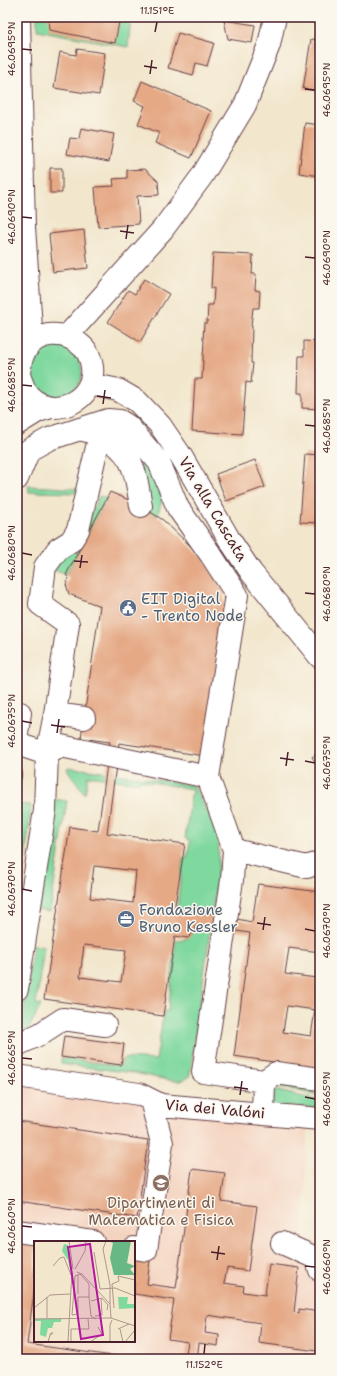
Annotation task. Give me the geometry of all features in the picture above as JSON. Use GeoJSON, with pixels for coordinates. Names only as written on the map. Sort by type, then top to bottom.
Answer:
{"type":"FeatureCollection","features":[{"type":"Feature","properties":{"kind":"street"},"geometry":{"type":"LineString","coordinates":[[19,17],[24,227],[32,342]]}},
{"type":"Feature","properties":{"kind":"street"},"geometry":{"type":"LineString","coordinates":[[67,336],[163,229],[202,176],[245,105],[269,45],[275,17]]}},
{"type":"Feature","properties":{"kind":"street"},"geometry":{"type":"LineString","coordinates":[[55,334],[67,336],[77,341],[86,350],[91,360],[92,372],[90,384],[84,394],[75,402],[63,407],[51,407],[40,403],[30,396],[18,379],[20,363],[24,352],[32,342],[43,336],[55,334]]}},
{"type":"Feature","properties":{"kind":"street","name":"Via alla Cascata"},"geometry":{"type":"LineString","coordinates":[[90,384],[118,390],[137,401],[160,425],[181,456],[229,539],[251,572],[320,657]]}},
{"type":"Feature","properties":{"kind":"street"},"geometry":{"type":"LineString","coordinates":[[17,424],[38,412],[51,407]]}},
{"type":"Feature","properties":{"kind":"street"},"geometry":{"type":"LineString","coordinates":[[17,479],[29,450],[49,439],[79,429],[108,420],[120,421],[128,426],[159,462],[178,508],[237,595],[208,777],[234,850],[232,880],[203,1072],[265,1071],[320,1079]]}},
{"type":"Feature","properties":{"kind":"street"},"geometry":{"type":"LineString","coordinates":[[79,429],[100,434],[124,451],[134,469],[142,506]]}},
{"type":"Feature","properties":{"kind":"street"},"geometry":{"type":"LineString","coordinates":[[17,989],[45,810],[48,754],[68,624],[40,604],[45,568],[58,549],[71,541],[78,530],[100,434]]}},
{"type":"Feature","properties":{"kind":"street"},"geometry":{"type":"LineString","coordinates":[[54,720],[83,724]]}},
{"type":"Feature","properties":{"kind":"street"},"geometry":{"type":"LineString","coordinates":[[17,744],[48,754],[61,746],[208,777]]}},
{"type":"Feature","properties":{"kind":"street"},"geometry":{"type":"LineString","coordinates":[[234,850],[307,867],[320,862]]}},
{"type":"Feature","properties":{"kind":"street"},"geometry":{"type":"LineString","coordinates":[[17,1045],[40,1034],[63,1019],[105,1025]]}},
{"type":"Feature","properties":{"kind":"street"},"geometry":{"type":"LineString","coordinates":[[263,1114],[265,1071]]}},
{"type":"Feature","properties":{"kind":"street","name":"Via dei Valóni"},"geometry":{"type":"LineString","coordinates":[[17,1076],[139,1094],[160,1105],[320,1118]]}},
{"type":"Feature","properties":{"kind":"street"},"geometry":{"type":"LineString","coordinates":[[135,1248],[146,1250],[162,1143],[150,1100]]}},
{"type":"Feature","properties":{"kind":"street"},"geometry":{"type":"LineString","coordinates":[[17,1231],[86,1241]]}},
{"type":"Feature","properties":{"kind":"street"},"geometry":{"type":"LineString","coordinates":[[282,1243],[316,1258],[320,1270]]}},
{"type":"Feature","properties":{"kind":"shaded area","name":"Dipartimenti di Matematica e Fisica"},"geometry":{"type":"Polygon","coordinates":[[[17,1084],[308,1126],[303,1240],[320,1247],[320,1359],[17,1359],[17,1084]]]}},
{"type":"Feature","properties":{"kind":"green space"},"geometry":{"type":"Polygon","coordinates":[[[37,17],[131,17],[128,47],[37,30],[37,17]]]}},
{"type":"Feature","properties":{"kind":"green space"},"geometry":{"type":"Polygon","coordinates":[[[53,344],[66,347],[74,353],[80,362],[82,373],[79,383],[75,389],[61,397],[51,397],[36,390],[29,376],[31,360],[36,352],[41,348],[53,344]]]}},
{"type":"Feature","properties":{"kind":"green space"},"geometry":{"type":"Polygon","coordinates":[[[137,444],[164,495],[157,516],[147,510],[137,444]]]}},
{"type":"Feature","properties":{"kind":"green space"},"geometry":{"type":"Polygon","coordinates":[[[28,486],[82,489],[80,493],[29,492],[28,486]]]}},
{"type":"Feature","properties":{"kind":"green space"},"geometry":{"type":"Polygon","coordinates":[[[99,496],[107,498],[66,575],[51,569],[88,521],[99,496]]]}},
{"type":"Feature","properties":{"kind":"green space"},"geometry":{"type":"Polygon","coordinates":[[[68,767],[193,785],[219,833],[218,873],[191,1068],[189,1077],[181,1081],[173,1081],[134,1073],[61,1064],[61,1058],[120,1066],[124,1058],[156,1060],[164,1011],[168,1011],[176,940],[186,939],[193,933],[192,929],[197,911],[177,909],[183,858],[187,858],[190,841],[185,838],[192,789],[139,780],[139,783],[88,776],[85,794],[67,769],[68,767]]]}},
{"type":"Feature","properties":{"kind":"green space"},"geometry":{"type":"Polygon","coordinates":[[[53,799],[67,801],[50,912],[36,910],[53,799]]]}},
{"type":"Feature","properties":{"kind":"green space"},"geometry":{"type":"Polygon","coordinates":[[[17,804],[31,805],[17,910],[17,804]]]}},
{"type":"Feature","properties":{"kind":"green space"},"geometry":{"type":"Polygon","coordinates":[[[33,945],[44,947],[36,1004],[41,1005],[27,1032],[17,1038],[17,1020],[24,1007],[33,945]]]}},
{"type":"Feature","properties":{"kind":"green space"},"geometry":{"type":"Polygon","coordinates":[[[276,1080],[320,1087],[320,1096],[272,1085],[276,1080]]]}},
{"type":"Feature","properties":{"kind":"green space"},"geometry":{"type":"Polygon","coordinates":[[[274,1090],[320,1101],[320,1108],[272,1106],[274,1090]]]}},
{"type":"Feature","properties":{"kind":"building"},"geometry":{"type":"Polygon","coordinates":[[[48,17],[120,17],[115,43],[49,30],[48,17]]]}},
{"type":"Feature","properties":{"kind":"building"},"geometry":{"type":"Polygon","coordinates":[[[224,20],[255,25],[252,43],[228,39],[224,20]]]}},
{"type":"Feature","properties":{"kind":"building"},"geometry":{"type":"Polygon","coordinates":[[[178,33],[214,43],[207,66],[196,63],[193,75],[168,68],[178,33]]]}},
{"type":"Feature","properties":{"kind":"building"},"geometry":{"type":"Polygon","coordinates":[[[311,39],[320,40],[320,91],[303,89],[311,39]]]}},
{"type":"Feature","properties":{"kind":"building"},"geometry":{"type":"Polygon","coordinates":[[[77,49],[105,53],[99,95],[54,88],[60,52],[76,55],[77,49]]]}},
{"type":"Feature","properties":{"kind":"building"},"geometry":{"type":"Polygon","coordinates":[[[142,81],[211,111],[191,158],[155,143],[159,133],[138,124],[145,106],[134,101],[142,81]]]}},
{"type":"Feature","properties":{"kind":"building"},"geometry":{"type":"Polygon","coordinates":[[[305,123],[320,125],[320,176],[299,173],[305,123]]]}},
{"type":"Feature","properties":{"kind":"building"},"geometry":{"type":"Polygon","coordinates":[[[81,128],[114,134],[109,162],[67,154],[70,138],[79,139],[81,128]]]}},
{"type":"Feature","properties":{"kind":"building"},"geometry":{"type":"Polygon","coordinates":[[[50,168],[62,168],[62,193],[50,193],[50,168]]]}},
{"type":"Feature","properties":{"kind":"building"},"geometry":{"type":"Polygon","coordinates":[[[145,169],[158,181],[159,195],[137,196],[139,224],[98,227],[95,187],[114,186],[113,179],[127,178],[127,170],[145,169]]]}},
{"type":"Feature","properties":{"kind":"building"},"geometry":{"type":"Polygon","coordinates":[[[84,230],[88,268],[53,272],[49,234],[84,230]]]}},
{"type":"Feature","properties":{"kind":"building"},"geometry":{"type":"Polygon","coordinates":[[[213,253],[253,255],[252,274],[256,274],[255,290],[260,291],[259,308],[253,308],[251,326],[251,363],[253,363],[251,383],[246,382],[242,434],[192,431],[195,379],[202,379],[204,323],[207,323],[208,305],[213,305],[214,288],[211,288],[213,253]]]}},
{"type":"Feature","properties":{"kind":"building"},"geometry":{"type":"Polygon","coordinates":[[[144,279],[169,294],[140,342],[108,322],[128,290],[135,294],[144,279]]]}},
{"type":"Feature","properties":{"kind":"building"},"geometry":{"type":"Polygon","coordinates":[[[304,341],[320,342],[320,409],[302,408],[302,393],[298,393],[299,356],[304,356],[304,341]]]}},
{"type":"Feature","properties":{"kind":"building"},"geometry":{"type":"Polygon","coordinates":[[[305,454],[320,455],[320,523],[300,522],[305,454]]]}},
{"type":"Feature","properties":{"kind":"building"},"geometry":{"type":"Polygon","coordinates":[[[255,460],[265,487],[226,501],[216,474],[255,460]]]}},
{"type":"Feature","properties":{"kind":"building"},"geometry":{"type":"Polygon","coordinates":[[[110,492],[136,503],[163,520],[204,559],[223,590],[226,614],[205,756],[119,743],[107,833],[185,844],[174,911],[197,911],[252,922],[258,884],[320,892],[320,952],[289,948],[285,974],[317,978],[320,962],[320,1069],[234,1056],[250,933],[195,925],[194,932],[188,938],[175,936],[163,1016],[44,999],[70,827],[98,831],[110,742],[81,738],[100,606],[69,594],[66,584],[69,578],[66,575],[110,492]],[[94,866],[90,898],[133,903],[136,871],[94,866]],[[84,945],[80,977],[121,982],[126,950],[84,945]],[[287,1006],[283,1032],[311,1036],[315,1010],[287,1006]]]}},
{"type":"Feature","properties":{"kind":"building"},"geometry":{"type":"Polygon","coordinates":[[[320,751],[320,769],[312,757],[320,751]]]}},
{"type":"Feature","properties":{"kind":"building"},"geometry":{"type":"Polygon","coordinates":[[[17,764],[22,771],[21,779],[17,786],[17,764]]]}},
{"type":"Feature","properties":{"kind":"building"},"geometry":{"type":"Polygon","coordinates":[[[64,1036],[124,1044],[121,1065],[61,1057],[64,1036]]]}},
{"type":"Feature","properties":{"kind":"building"},"geometry":{"type":"Polygon","coordinates":[[[17,1121],[148,1140],[137,1218],[17,1201],[17,1121]]]}},
{"type":"Feature","properties":{"kind":"building"},"geometry":{"type":"Polygon","coordinates":[[[192,1169],[225,1173],[221,1201],[257,1206],[248,1271],[227,1268],[224,1283],[244,1286],[243,1292],[265,1295],[269,1264],[299,1268],[294,1312],[299,1313],[299,1309],[320,1312],[320,1329],[317,1351],[259,1343],[261,1323],[207,1315],[205,1333],[219,1335],[218,1346],[199,1343],[197,1359],[185,1359],[188,1342],[168,1339],[174,1300],[135,1294],[135,1258],[150,1260],[147,1284],[176,1288],[192,1169]]]}},
{"type":"Feature","properties":{"kind":"building"},"geometry":{"type":"Polygon","coordinates":[[[17,1241],[34,1244],[34,1292],[27,1344],[120,1357],[120,1359],[17,1359],[17,1241]]]}},
{"type":"Feature","properties":{"kind":"place","name":"EIT Digital - Trento Node"},"geometry":{"type":"Point","coordinates":[128,608]}},
{"type":"Feature","properties":{"kind":"place","name":"Fondazione Bruno Kessler"},"geometry":{"type":"Point","coordinates":[126,919]}},
{"type":"Feature","properties":{"kind":"place","name":"Dipartimenti di Matematica e Fisica"},"geometry":{"type":"Point","coordinates":[161,1183]}}]}
